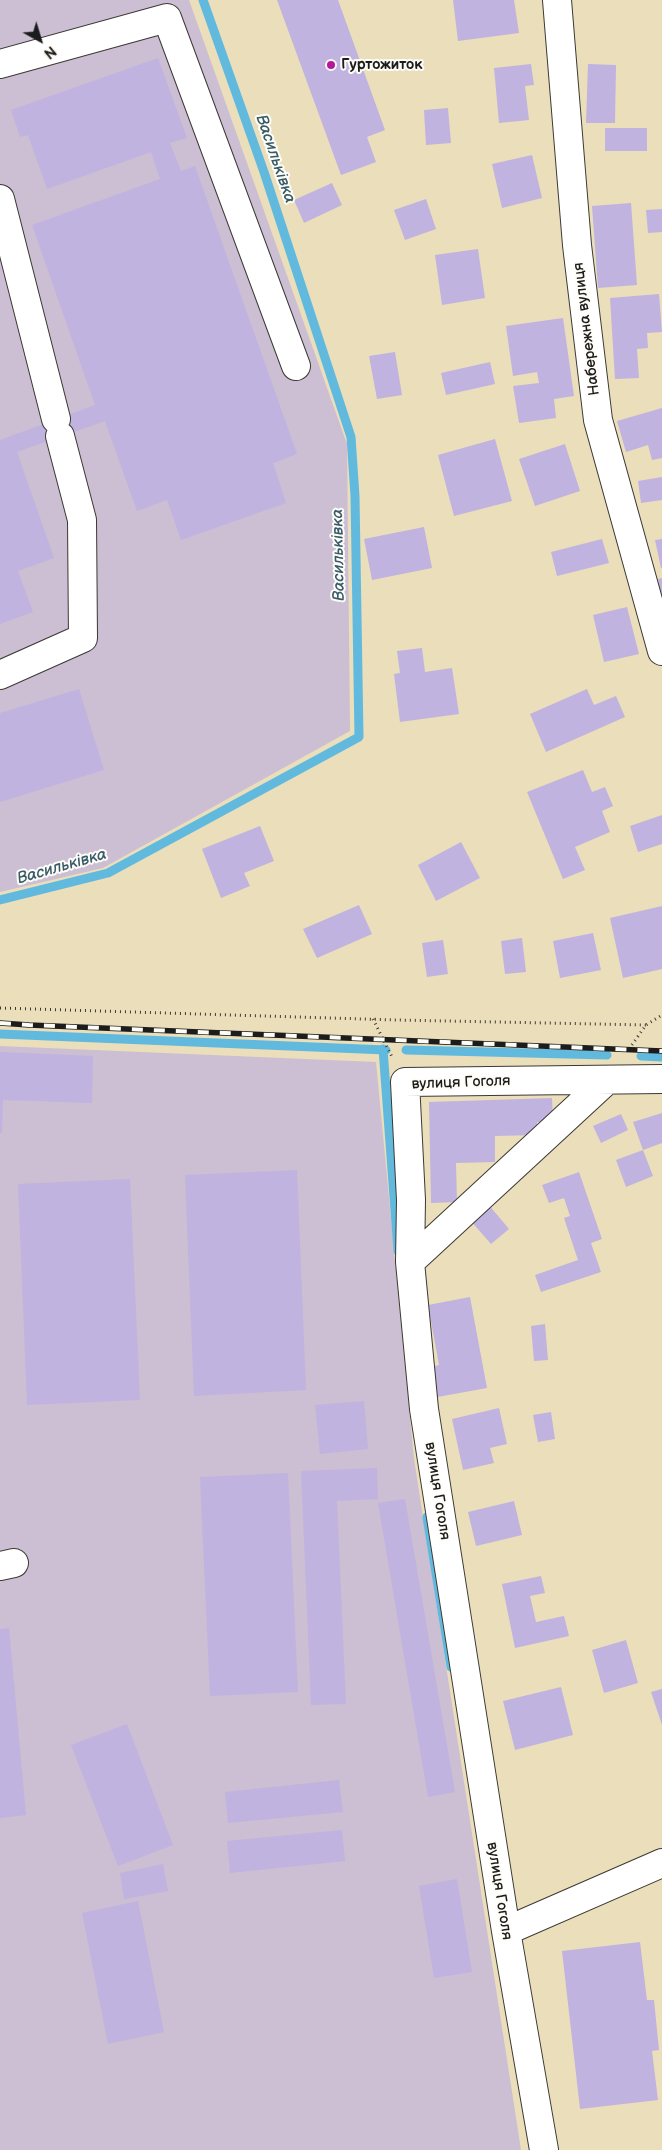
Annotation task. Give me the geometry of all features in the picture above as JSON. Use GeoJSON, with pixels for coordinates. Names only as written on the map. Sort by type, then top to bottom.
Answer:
{"type":"FeatureCollection","features":[{"type":"Feature","properties":{"kind":"street","name":"Набережна вулиця"},"geometry":{"type":"LineString","coordinates":[[557,0],[577,245],[598,420],[662,650]]}},
{"type":"Feature","properties":{"kind":"street"},"geometry":{"type":"LineString","coordinates":[[0,64],[167,18],[296,366]]}},
{"type":"Feature","properties":{"kind":"street"},"geometry":{"type":"LineString","coordinates":[[0,199],[82,520],[84,638],[0,675]]}},
{"type":"Feature","properties":{"kind":"street"},"geometry":{"type":"LineString","coordinates":[[410,1262],[607,1080]]}},
{"type":"Feature","properties":{"kind":"street","name":"вулиця Гоголя"},"geometry":{"type":"LineString","coordinates":[[544,2150],[506,1931],[424,1410],[410,1262],[411,1200],[405,1082],[662,1080]]}},
{"type":"Feature","properties":{"kind":"street"},"geometry":{"type":"LineString","coordinates":[[506,1931],[662,1863]]}},
{"type":"Feature","properties":{"kind":"path"},"geometry":{"type":"LineString","coordinates":[[0,1008],[646,1025]]}},
{"type":"Feature","properties":{"kind":"path"},"geometry":{"type":"LineString","coordinates":[[607,1080],[646,1025],[662,1015]]}},
{"type":"Feature","properties":{"kind":"path"},"geometry":{"type":"LineString","coordinates":[[373,1019],[405,1082]]}},
{"type":"Feature","properties":{"kind":"shaded area"},"geometry":{"type":"Polygon","coordinates":[[[0,0],[189,0],[347,444],[350,731],[103,868],[0,892],[0,0]]]}},
{"type":"Feature","properties":{"kind":"shaded area"},"geometry":{"type":"Polygon","coordinates":[[[0,1046],[376,1062],[414,1459],[521,2150],[0,2150],[0,1046]]]}},
{"type":"Feature","properties":{"kind":"building","name":"Гуртожиток"},"geometry":{"type":"Polygon","coordinates":[[[277,0],[338,0],[385,130],[367,137],[376,162],[341,175],[277,0]]]}},
{"type":"Feature","properties":{"kind":"building"},"geometry":{"type":"Polygon","coordinates":[[[453,0],[514,0],[519,33],[458,41],[453,0]]]}},
{"type":"Feature","properties":{"kind":"building"},"geometry":{"type":"Polygon","coordinates":[[[158,58],[187,138],[170,143],[181,171],[195,166],[297,454],[273,463],[286,503],[181,540],[167,500],[137,511],[105,421],[17,452],[54,558],[18,571],[33,612],[0,624],[0,440],[95,405],[32,225],[160,179],[151,152],[47,189],[28,135],[20,137],[11,110],[158,58]]]}},
{"type":"Feature","properties":{"kind":"building"},"geometry":{"type":"Polygon","coordinates":[[[531,64],[534,85],[525,86],[529,120],[499,123],[494,68],[531,64]]]}},
{"type":"Feature","properties":{"kind":"building"},"geometry":{"type":"Polygon","coordinates":[[[588,64],[616,65],[615,123],[586,123],[588,64]]]}},
{"type":"Feature","properties":{"kind":"building"},"geometry":{"type":"Polygon","coordinates":[[[448,108],[451,143],[426,145],[424,110],[448,108]]]}},
{"type":"Feature","properties":{"kind":"building"},"geometry":{"type":"Polygon","coordinates":[[[605,128],[647,128],[647,151],[605,151],[605,128]]]}},
{"type":"Feature","properties":{"kind":"building"},"geometry":{"type":"Polygon","coordinates":[[[532,155],[542,198],[502,208],[492,164],[532,155]]]}},
{"type":"Feature","properties":{"kind":"building"},"geometry":{"type":"Polygon","coordinates":[[[332,183],[342,205],[304,223],[294,200],[332,183]]]}},
{"type":"Feature","properties":{"kind":"building"},"geometry":{"type":"Polygon","coordinates":[[[426,199],[436,229],[405,240],[394,210],[426,199]]]}},
{"type":"Feature","properties":{"kind":"building"},"geometry":{"type":"Polygon","coordinates":[[[631,203],[637,285],[598,288],[592,206],[631,203]]]}},
{"type":"Feature","properties":{"kind":"building"},"geometry":{"type":"Polygon","coordinates":[[[662,209],[662,232],[648,233],[646,210],[662,209]]]}},
{"type":"Feature","properties":{"kind":"building"},"geometry":{"type":"Polygon","coordinates":[[[478,249],[485,298],[442,305],[435,255],[478,249]]]}},
{"type":"Feature","properties":{"kind":"building"},"geometry":{"type":"Polygon","coordinates":[[[659,294],[662,332],[647,333],[648,348],[637,349],[639,378],[615,379],[610,298],[659,294]]]}},
{"type":"Feature","properties":{"kind":"building"},"geometry":{"type":"Polygon","coordinates":[[[563,318],[574,396],[554,399],[556,418],[519,423],[513,386],[539,383],[537,372],[513,376],[506,326],[563,318]]]}},
{"type":"Feature","properties":{"kind":"building"},"geometry":{"type":"Polygon","coordinates":[[[395,352],[402,395],[377,399],[369,356],[395,352]]]}},
{"type":"Feature","properties":{"kind":"building"},"geometry":{"type":"Polygon","coordinates":[[[490,362],[495,384],[446,395],[441,373],[490,362]]]}},
{"type":"Feature","properties":{"kind":"building"},"geometry":{"type":"Polygon","coordinates":[[[662,408],[662,458],[652,460],[648,445],[626,452],[617,421],[662,408]]]}},
{"type":"Feature","properties":{"kind":"building"},"geometry":{"type":"Polygon","coordinates":[[[495,439],[512,501],[454,516],[438,455],[495,439]]]}},
{"type":"Feature","properties":{"kind":"building"},"geometry":{"type":"Polygon","coordinates":[[[565,444],[580,491],[535,506],[519,459],[565,444]]]}},
{"type":"Feature","properties":{"kind":"building"},"geometry":{"type":"Polygon","coordinates":[[[662,477],[662,500],[641,503],[638,481],[662,477]]]}},
{"type":"Feature","properties":{"kind":"building"},"geometry":{"type":"Polygon","coordinates":[[[424,527],[432,568],[372,580],[364,539],[424,527]]]}},
{"type":"Feature","properties":{"kind":"building"},"geometry":{"type":"Polygon","coordinates":[[[602,539],[609,563],[557,576],[551,552],[602,539]]]}},
{"type":"Feature","properties":{"kind":"building"},"geometry":{"type":"Polygon","coordinates":[[[662,539],[662,568],[661,568],[655,540],[662,539]]]}},
{"type":"Feature","properties":{"kind":"building"},"geometry":{"type":"Polygon","coordinates":[[[662,578],[662,594],[661,595],[658,579],[662,578]]]}},
{"type":"Feature","properties":{"kind":"building"},"geometry":{"type":"Polygon","coordinates":[[[627,607],[639,654],[604,662],[593,615],[627,607]]]}},
{"type":"Feature","properties":{"kind":"building"},"geometry":{"type":"Polygon","coordinates":[[[422,648],[425,672],[452,668],[459,714],[400,722],[394,674],[400,673],[397,651],[422,648]]]}},
{"type":"Feature","properties":{"kind":"building"},"geometry":{"type":"Polygon","coordinates":[[[79,689],[104,770],[0,802],[0,713],[79,689]]]}},
{"type":"Feature","properties":{"kind":"building"},"geometry":{"type":"Polygon","coordinates":[[[587,689],[594,705],[616,696],[625,717],[546,752],[530,714],[587,689]]]}},
{"type":"Feature","properties":{"kind":"building"},"geometry":{"type":"Polygon","coordinates":[[[583,770],[592,792],[605,787],[613,806],[602,811],[610,832],[575,847],[585,870],[563,879],[527,792],[583,770]]]}},
{"type":"Feature","properties":{"kind":"building"},"geometry":{"type":"Polygon","coordinates":[[[662,815],[662,844],[638,852],[630,826],[662,815]]]}},
{"type":"Feature","properties":{"kind":"building"},"geometry":{"type":"Polygon","coordinates":[[[260,826],[274,861],[244,873],[250,886],[221,898],[202,849],[260,826]]]}},
{"type":"Feature","properties":{"kind":"building"},"geometry":{"type":"Polygon","coordinates":[[[461,842],[480,878],[436,901],[418,865],[461,842]]]}},
{"type":"Feature","properties":{"kind":"building"},"geometry":{"type":"Polygon","coordinates":[[[359,905],[372,934],[317,958],[303,929],[359,905]]]}},
{"type":"Feature","properties":{"kind":"building"},"geometry":{"type":"Polygon","coordinates":[[[662,906],[662,969],[623,978],[610,918],[662,906]]]}},
{"type":"Feature","properties":{"kind":"building"},"geometry":{"type":"Polygon","coordinates":[[[593,933],[601,970],[560,978],[553,941],[593,933]]]}},
{"type":"Feature","properties":{"kind":"building"},"geometry":{"type":"Polygon","coordinates":[[[522,938],[526,972],[505,974],[501,941],[522,938]]]}},
{"type":"Feature","properties":{"kind":"building"},"geometry":{"type":"Polygon","coordinates":[[[443,940],[448,974],[427,977],[422,943],[443,940]]]}},
{"type":"Feature","properties":{"kind":"building"},"geometry":{"type":"Polygon","coordinates":[[[0,1052],[93,1056],[92,1103],[3,1100],[2,1133],[0,1133],[0,1052]]]}},
{"type":"Feature","properties":{"kind":"building"},"geometry":{"type":"Polygon","coordinates":[[[552,1098],[553,1122],[537,1122],[537,1135],[495,1136],[495,1162],[456,1163],[457,1202],[431,1203],[429,1102],[552,1098]]]}},
{"type":"Feature","properties":{"kind":"building"},"geometry":{"type":"Polygon","coordinates":[[[662,1113],[662,1143],[643,1150],[633,1122],[662,1113]]]}},
{"type":"Feature","properties":{"kind":"building"},"geometry":{"type":"Polygon","coordinates":[[[621,1114],[628,1130],[601,1143],[593,1126],[621,1114]]]}},
{"type":"Feature","properties":{"kind":"building"},"geometry":{"type":"Polygon","coordinates":[[[643,1150],[653,1176],[626,1187],[616,1160],[643,1150]]]}},
{"type":"Feature","properties":{"kind":"building"},"geometry":{"type":"Polygon","coordinates":[[[297,1170],[306,1390],[194,1396],[185,1175],[297,1170]]]}},
{"type":"Feature","properties":{"kind":"building"},"geometry":{"type":"Polygon","coordinates":[[[579,1172],[602,1239],[591,1243],[601,1272],[541,1292],[535,1275],[578,1260],[564,1218],[570,1216],[564,1198],[549,1203],[542,1185],[579,1172]]]}},
{"type":"Feature","properties":{"kind":"building"},"geometry":{"type":"Polygon","coordinates":[[[130,1179],[140,1400],[27,1405],[18,1184],[130,1179]]]}},
{"type":"Feature","properties":{"kind":"building"},"geometry":{"type":"Polygon","coordinates":[[[488,1204],[509,1229],[491,1244],[470,1220],[488,1204]]]}},
{"type":"Feature","properties":{"kind":"building"},"geometry":{"type":"Polygon","coordinates":[[[470,1297],[487,1388],[432,1398],[427,1368],[439,1365],[428,1305],[470,1297]]]}},
{"type":"Feature","properties":{"kind":"building"},"geometry":{"type":"Polygon","coordinates":[[[545,1324],[548,1360],[534,1361],[531,1326],[545,1324]]]}},
{"type":"Feature","properties":{"kind":"building"},"geometry":{"type":"Polygon","coordinates":[[[364,1401],[368,1449],[320,1454],[315,1405],[364,1401]]]}},
{"type":"Feature","properties":{"kind":"building"},"geometry":{"type":"Polygon","coordinates":[[[499,1408],[507,1444],[490,1448],[494,1463],[463,1470],[452,1419],[499,1408]]]}},
{"type":"Feature","properties":{"kind":"building"},"geometry":{"type":"Polygon","coordinates":[[[551,1412],[555,1439],[538,1442],[533,1415],[551,1412]]]}},
{"type":"Feature","properties":{"kind":"building"},"geometry":{"type":"Polygon","coordinates":[[[377,1468],[378,1499],[337,1501],[346,1704],[311,1705],[301,1471],[377,1468]]]}},
{"type":"Feature","properties":{"kind":"building"},"geometry":{"type":"Polygon","coordinates":[[[288,1473],[298,1692],[210,1696],[200,1477],[288,1473]]]}},
{"type":"Feature","properties":{"kind":"building"},"geometry":{"type":"Polygon","coordinates":[[[405,1499],[455,1792],[428,1797],[378,1503],[405,1499]]]}},
{"type":"Feature","properties":{"kind":"building"},"geometry":{"type":"Polygon","coordinates":[[[514,1501],[522,1535],[476,1546],[468,1512],[514,1501]]]}},
{"type":"Feature","properties":{"kind":"building"},"geometry":{"type":"Polygon","coordinates":[[[541,1576],[545,1593],[530,1596],[536,1622],[564,1616],[569,1636],[515,1648],[502,1584],[541,1576]]]}},
{"type":"Feature","properties":{"kind":"building"},"geometry":{"type":"Polygon","coordinates":[[[9,1628],[26,1815],[0,1818],[0,1629],[9,1628]]]}},
{"type":"Feature","properties":{"kind":"building"},"geometry":{"type":"Polygon","coordinates":[[[626,1640],[638,1683],[604,1693],[592,1650],[626,1640]]]}},
{"type":"Feature","properties":{"kind":"building"},"geometry":{"type":"Polygon","coordinates":[[[561,1687],[573,1735],[515,1750],[503,1701],[561,1687]]]}},
{"type":"Feature","properties":{"kind":"building"},"geometry":{"type":"Polygon","coordinates":[[[662,1689],[662,1725],[651,1692],[662,1689]]]}},
{"type":"Feature","properties":{"kind":"building"},"geometry":{"type":"Polygon","coordinates":[[[127,1724],[173,1845],[118,1866],[71,1745],[127,1724]]]}},
{"type":"Feature","properties":{"kind":"building"},"geometry":{"type":"Polygon","coordinates":[[[339,1780],[343,1812],[228,1823],[225,1792],[339,1780]]]}},
{"type":"Feature","properties":{"kind":"building"},"geometry":{"type":"Polygon","coordinates":[[[342,1830],[345,1861],[230,1873],[227,1841],[342,1830]]]}},
{"type":"Feature","properties":{"kind":"building"},"geometry":{"type":"Polygon","coordinates":[[[163,1864],[168,1891],[124,1899],[120,1873],[163,1864]]]}},
{"type":"Feature","properties":{"kind":"building"},"geometry":{"type":"Polygon","coordinates":[[[457,1879],[472,1972],[434,1978],[419,1886],[457,1879]]]}},
{"type":"Feature","properties":{"kind":"building"},"geometry":{"type":"Polygon","coordinates":[[[138,1901],[164,2032],[108,2044],[82,1913],[138,1901]]]}},
{"type":"Feature","properties":{"kind":"building"},"geometry":{"type":"Polygon","coordinates":[[[640,1942],[647,2000],[654,2000],[659,2050],[652,2051],[658,2100],[580,2109],[562,1951],[640,1942]]]}},
{"type":"Feature","properties":{"kind":"waterway","name":"Васильківка"},"geometry":{"type":"LineString","coordinates":[[0,900],[108,873],[359,737],[355,496],[351,437],[264,172],[203,0]]}},
{"type":"Feature","properties":{"kind":"waterway"},"geometry":{"type":"LineString","coordinates":[[0,1034],[386,1050]]}},
{"type":"Feature","properties":{"kind":"waterway"},"geometry":{"type":"LineString","coordinates":[[383,1049],[398,1251]]}},
{"type":"Feature","properties":{"kind":"waterway"},"geometry":{"type":"LineString","coordinates":[[406,1050],[607,1055]]}},
{"type":"Feature","properties":{"kind":"waterway"},"geometry":{"type":"LineString","coordinates":[[641,1056],[662,1057]]}},
{"type":"Feature","properties":{"kind":"waterway"},"geometry":{"type":"LineString","coordinates":[[427,1517],[451,1667]]}},
{"type":"Feature","properties":{"kind":"railway"},"geometry":{"type":"LineString","coordinates":[[0,1023],[662,1051]]}},
{"type":"Feature","properties":{"kind":"place","name":"Гуртожиток"},"geometry":{"type":"Point","coordinates":[331,65]}}]}
